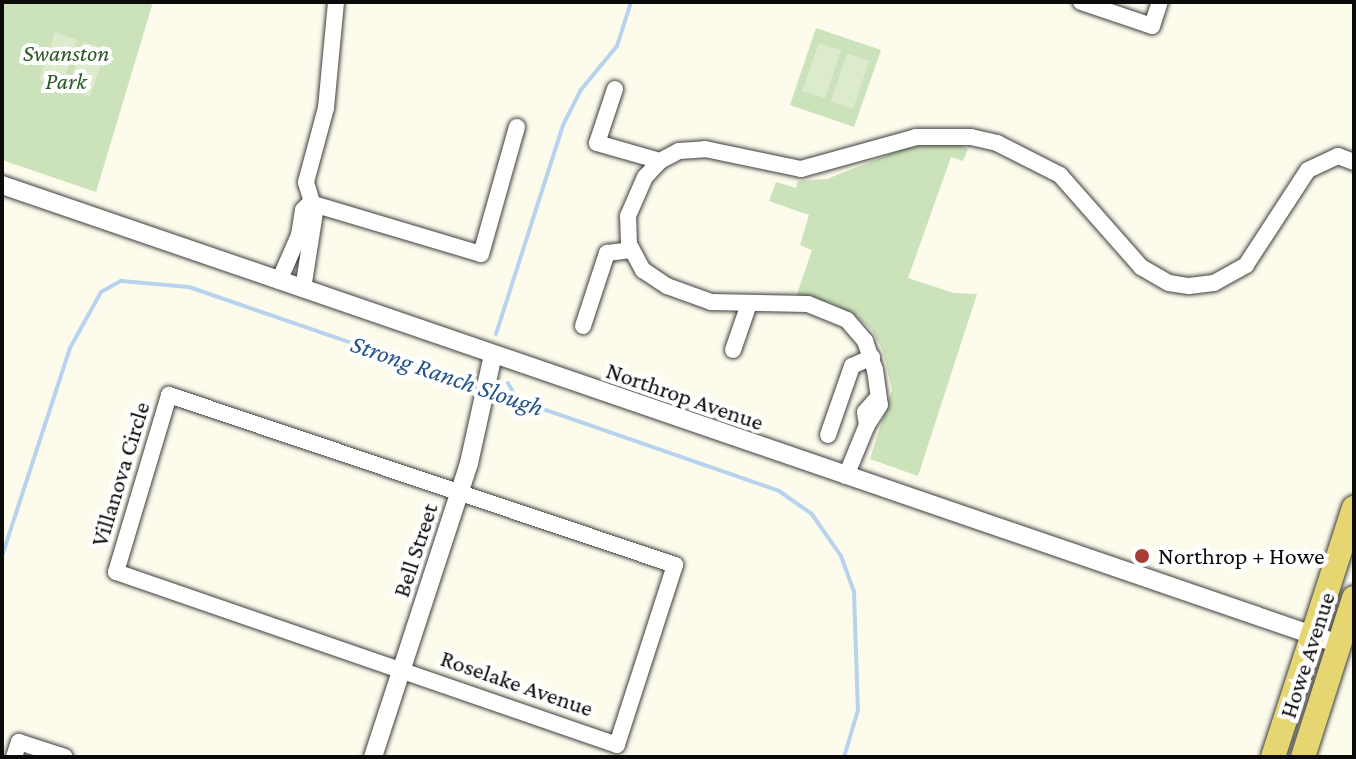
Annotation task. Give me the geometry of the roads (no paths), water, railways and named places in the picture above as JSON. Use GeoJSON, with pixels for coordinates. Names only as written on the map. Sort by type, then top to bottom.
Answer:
{"type":"FeatureCollection","features":[{"type":"Feature","properties":{"kind":"main road","name":"Howe Avenue"},"geometry":{"type":"LineString","coordinates":[[1273,757],[1354,508]]}},
{"type":"Feature","properties":{"kind":"main road","name":"Howe Avenue"},"geometry":{"type":"LineString","coordinates":[[1303,757],[1346,647],[1354,598]]}},
{"type":"Feature","properties":{"kind":"street"},"geometry":{"type":"LineString","coordinates":[[279,281],[305,237],[315,212],[306,182],[326,108],[336,2]]}},
{"type":"Feature","properties":{"kind":"street"},"geometry":{"type":"LineString","coordinates":[[1081,2],[1152,26],[1160,2]]}},
{"type":"Feature","properties":{"kind":"street"},"geometry":{"type":"LineString","coordinates":[[615,89],[597,143],[660,161]]}},
{"type":"Feature","properties":{"kind":"street"},"geometry":{"type":"LineString","coordinates":[[310,203],[481,254],[517,127]]}},
{"type":"Feature","properties":{"kind":"street"},"geometry":{"type":"LineString","coordinates":[[846,476],[867,425],[880,405],[872,357],[857,329],[837,313],[808,304],[711,302],[667,286],[643,270],[631,250],[627,228],[631,203],[660,161],[679,151],[705,149],[801,169],[916,137],[971,137],[997,143],[1060,175],[1141,267],[1169,283],[1189,286],[1214,283],[1246,265],[1308,170],[1338,156],[1354,162]]}},
{"type":"Feature","properties":{"kind":"street","name":"Northrop Avenue"},"geometry":{"type":"LineString","coordinates":[[2,185],[1346,647]]}},
{"type":"Feature","properties":{"kind":"street"},"geometry":{"type":"LineString","coordinates":[[303,289],[305,237]]}},
{"type":"Feature","properties":{"kind":"street"},"geometry":{"type":"LineString","coordinates":[[583,326],[607,253],[631,250]]}},
{"type":"Feature","properties":{"kind":"street"},"geometry":{"type":"LineString","coordinates":[[733,350],[749,304]]}},
{"type":"Feature","properties":{"kind":"street","name":"Bell Street"},"geometry":{"type":"LineString","coordinates":[[373,757],[459,493],[483,383],[493,355]]}},
{"type":"Feature","properties":{"kind":"street"},"geometry":{"type":"LineString","coordinates":[[828,435],[852,366],[872,357]]}},
{"type":"Feature","properties":{"kind":"street","name":"Villanova Circle"},"geometry":{"type":"LineString","coordinates":[[401,668],[116,572],[169,395],[459,493]]}},
{"type":"Feature","properties":{"kind":"street","name":"Roselake Avenue"},"geometry":{"type":"LineString","coordinates":[[401,668],[617,745],[675,565],[459,493]]}},
{"type":"Feature","properties":{"kind":"street"},"geometry":{"type":"LineString","coordinates":[[14,757],[19,742],[65,757]]}},
{"type":"Feature","properties":{"kind":"waterway"},"geometry":{"type":"LineString","coordinates":[[496,334],[563,125],[580,91],[617,46],[631,2]]}},
{"type":"Feature","properties":{"kind":"waterway","name":"Strong Ranch Slough"},"geometry":{"type":"LineString","coordinates":[[2,556],[70,348],[101,292],[121,281],[189,287],[479,387]]}},
{"type":"Feature","properties":{"kind":"waterway"},"geometry":{"type":"LineString","coordinates":[[508,383],[518,401]]}},
{"type":"Feature","properties":{"kind":"waterway","name":"Strong Ranch Slough"},"geometry":{"type":"LineString","coordinates":[[491,391],[779,491],[811,513],[841,556],[854,592],[858,710],[844,757]]}},
{"type":"Feature","properties":{"kind":"place","name":"Northrop + Howe"},"geometry":{"type":"Point","coordinates":[1142,556]}},
{"type":"Feature","properties":{"kind":"park label","name":"Swanston Park"},"geometry":{"type":"Point","coordinates":[66,67]}}]}
